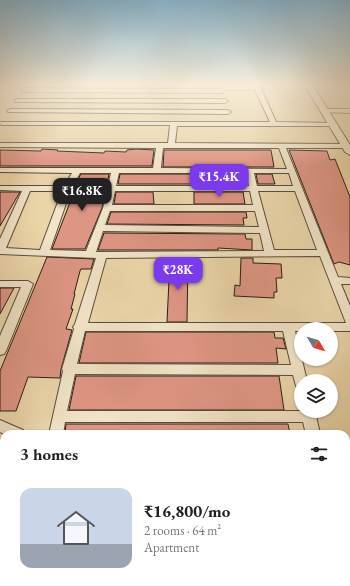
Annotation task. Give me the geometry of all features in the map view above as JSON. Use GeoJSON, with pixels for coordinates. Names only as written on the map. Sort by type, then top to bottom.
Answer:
{"type":"FeatureCollection","features":[{"type":"Feature","properties":{"kind":"street"},"geometry":{"type":"LineString","coordinates":[[1,125],[10,111]]}},
{"type":"Feature","properties":{"kind":"street"},"geometry":{"type":"LineString","coordinates":[[45,111],[228,112],[231,124]]}},
{"type":"Feature","properties":{"kind":"street"},"geometry":{"type":"LineString","coordinates":[[267,111],[274,124]]}},
{"type":"Feature","properties":{"kind":"street"},"geometry":{"type":"LineString","coordinates":[[325,111],[348,149]]}},
{"type":"Feature","properties":{"kind":"street"},"geometry":{"type":"LineString","coordinates":[[334,111],[342,123]]}},
{"type":"Feature","properties":{"kind":"street"},"geometry":{"type":"LineString","coordinates":[[171,146],[174,124]]}},
{"type":"Feature","properties":{"kind":"street"},"geometry":{"type":"LineString","coordinates":[[1,125],[332,124]]}},
{"type":"Feature","properties":{"kind":"street"},"geometry":{"type":"LineString","coordinates":[[0,145],[282,146],[348,149]]}},
{"type":"Feature","properties":{"kind":"street"},"geometry":{"type":"LineString","coordinates":[[158,171],[160,146]]}},
{"type":"Feature","properties":{"kind":"street"},"geometry":{"type":"LineString","coordinates":[[282,146],[350,321]]}},
{"type":"Feature","properties":{"kind":"street"},"geometry":{"type":"LineString","coordinates":[[0,170],[292,171]]}},
{"type":"Feature","properties":{"kind":"street"},"geometry":{"type":"LineString","coordinates":[[44,252],[68,189],[77,170]]}},
{"type":"Feature","properties":{"kind":"street"},"geometry":{"type":"LineString","coordinates":[[90,254],[107,208],[115,171]]}},
{"type":"Feature","properties":{"kind":"street"},"geometry":{"type":"LineString","coordinates":[[249,171],[270,253]]}},
{"type":"Feature","properties":{"kind":"street"},"geometry":{"type":"LineString","coordinates":[[0,188],[68,189]]}},
{"type":"Feature","properties":{"kind":"street"},"geometry":{"type":"LineString","coordinates":[[111,189],[299,188]]}},
{"type":"Feature","properties":{"kind":"street"},"geometry":{"type":"LineString","coordinates":[[27,189],[0,250],[90,254],[324,253]]}},
{"type":"Feature","properties":{"kind":"street"},"geometry":{"type":"LineString","coordinates":[[107,208],[258,208]]}},
{"type":"Feature","properties":{"kind":"street"},"geometry":{"type":"LineString","coordinates":[[99,228],[264,230]]}},
{"type":"Feature","properties":{"kind":"street"},"geometry":{"type":"LineString","coordinates":[[57,430],[68,369],[79,327],[102,254]]}},
{"type":"Feature","properties":{"kind":"street"},"geometry":{"type":"LineString","coordinates":[[334,280],[350,281]]}},
{"type":"Feature","properties":{"kind":"street"},"geometry":{"type":"LineString","coordinates":[[0,284],[28,284],[0,351]]}},
{"type":"Feature","properties":{"kind":"street"},"geometry":{"type":"LineString","coordinates":[[288,326],[299,374]]}},
{"type":"Feature","properties":{"kind":"street"},"geometry":{"type":"LineString","coordinates":[[79,327],[350,327]]}},
{"type":"Feature","properties":{"kind":"street"},"geometry":{"type":"LineString","coordinates":[[68,369],[298,370]]}},
{"type":"Feature","properties":{"kind":"street"},"geometry":{"type":"LineString","coordinates":[[59,417],[294,413]]}},
{"type":"Feature","properties":{"kind":"street"},"geometry":{"type":"LineString","coordinates":[[309,418],[312,430]]}},
{"type":"Feature","properties":{"kind":"building"},"geometry":{"type":"Polygon","coordinates":[[[42,149],[104,153],[105,151],[126,152],[127,150],[136,149],[154,150],[152,166],[0,166],[0,150],[41,151],[42,149]]]}},
{"type":"Feature","properties":{"kind":"building"},"geometry":{"type":"Polygon","coordinates":[[[164,150],[271,150],[274,167],[163,167],[164,150]]]}},
{"type":"Feature","properties":{"kind":"building"},"geometry":{"type":"Polygon","coordinates":[[[289,150],[327,151],[330,160],[335,159],[350,197],[350,265],[339,262],[334,264],[289,150]]]}},
{"type":"Feature","properties":{"kind":"building"},"geometry":{"type":"Polygon","coordinates":[[[81,174],[109,174],[102,208],[85,249],[52,249],[74,192],[72,192],[72,190],[81,174]]]}},
{"type":"Feature","properties":{"kind":"building"},"geometry":{"type":"Polygon","coordinates":[[[120,174],[245,174],[247,184],[118,184],[120,174]]]}},
{"type":"Feature","properties":{"kind":"building"},"geometry":{"type":"Polygon","coordinates":[[[256,174],[272,174],[275,184],[258,184],[256,174]]]}},
{"type":"Feature","properties":{"kind":"building"},"geometry":{"type":"Polygon","coordinates":[[[0,192],[20,192],[0,226],[0,192]]]}},
{"type":"Feature","properties":{"kind":"building"},"geometry":{"type":"Polygon","coordinates":[[[116,192],[153,192],[154,204],[114,204],[116,192]]]}},
{"type":"Feature","properties":{"kind":"building"},"geometry":{"type":"Polygon","coordinates":[[[194,192],[243,192],[245,204],[194,204],[194,192]]]}},
{"type":"Feature","properties":{"kind":"building"},"geometry":{"type":"Polygon","coordinates":[[[111,212],[246,212],[247,218],[243,218],[244,225],[107,224],[111,212]]]}},
{"type":"Feature","properties":{"kind":"building"},"geometry":{"type":"Polygon","coordinates":[[[104,233],[245,234],[246,239],[252,239],[252,250],[218,248],[218,250],[98,250],[104,233]]]}},
{"type":"Feature","properties":{"kind":"building"},"geometry":{"type":"Polygon","coordinates":[[[47,257],[94,259],[91,269],[81,269],[80,271],[71,309],[73,309],[66,329],[72,330],[61,369],[60,378],[28,377],[16,411],[0,411],[0,371],[47,257]]]}},
{"type":"Feature","properties":{"kind":"building"},"geometry":{"type":"Polygon","coordinates":[[[241,258],[253,258],[253,263],[281,264],[282,278],[276,278],[277,292],[274,292],[274,298],[234,296],[235,285],[240,286],[241,258]]]}},
{"type":"Feature","properties":{"kind":"building"},"geometry":{"type":"Polygon","coordinates":[[[170,259],[188,259],[187,322],[167,322],[170,259]]]}},
{"type":"Feature","properties":{"kind":"building"},"geometry":{"type":"Polygon","coordinates":[[[0,288],[14,288],[0,314],[0,288]]]}},
{"type":"Feature","properties":{"kind":"building"},"geometry":{"type":"Polygon","coordinates":[[[86,332],[274,332],[275,338],[283,338],[286,349],[276,348],[278,363],[79,363],[86,332]]]}},
{"type":"Feature","properties":{"kind":"building"},"geometry":{"type":"Polygon","coordinates":[[[76,376],[279,376],[284,410],[69,410],[76,376]]]}},
{"type":"Feature","properties":{"kind":"building"},"geometry":{"type":"Polygon","coordinates":[[[66,424],[288,424],[289,430],[65,430],[66,424]]]}}]}
